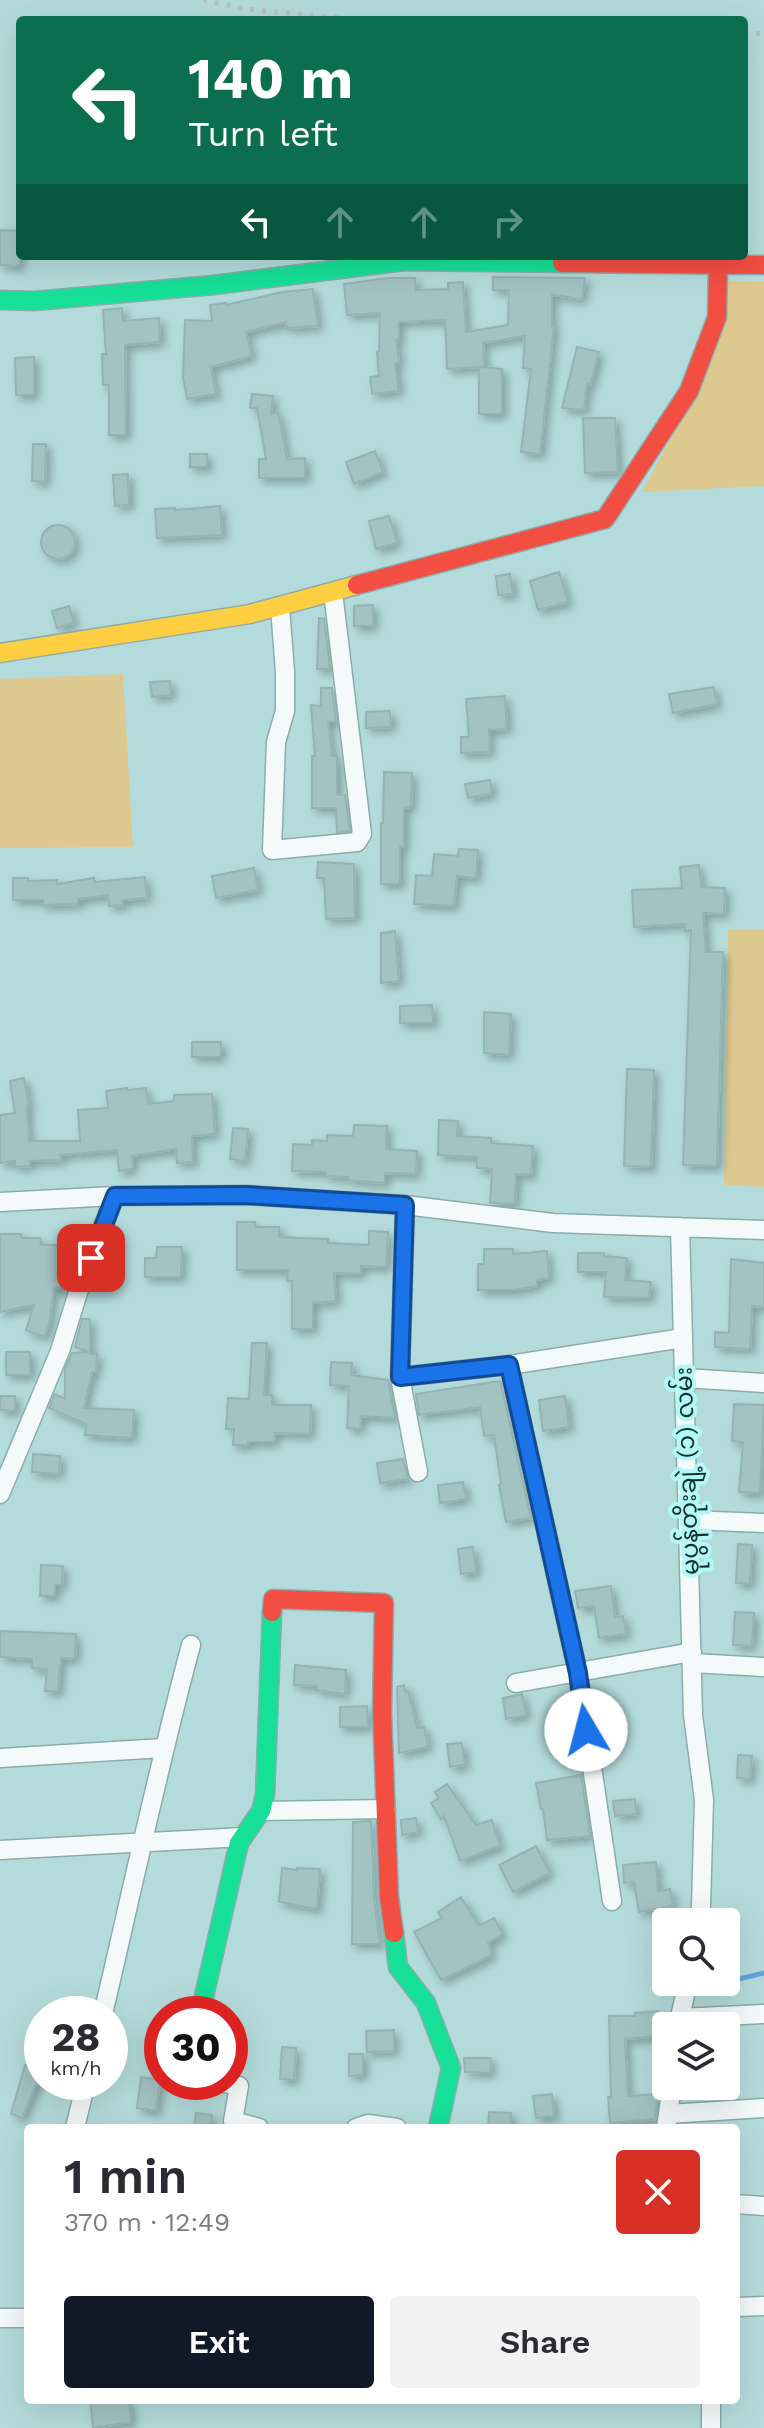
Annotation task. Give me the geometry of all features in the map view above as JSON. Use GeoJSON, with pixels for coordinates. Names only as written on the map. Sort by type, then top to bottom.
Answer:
{"type":"FeatureCollection","features":[{"type":"Feature","properties":{"kind":"street"},"geometry":{"type":"LineString","coordinates":[[0,300],[34,301],[214,285],[404,261],[764,265]]}},
{"type":"Feature","properties":{"kind":"street"},"geometry":{"type":"LineString","coordinates":[[0,653],[280,607],[605,519],[689,391],[717,317],[718,263]]}},
{"type":"Feature","properties":{"kind":"street"},"geometry":{"type":"LineString","coordinates":[[280,607],[285,711],[276,742],[272,850],[357,842],[362,834],[333,592]]}},
{"type":"Feature","properties":{"kind":"street"},"geometry":{"type":"LineString","coordinates":[[0,1202],[115,1196],[246,1195],[405,1205],[553,1223],[764,1230]]}},
{"type":"Feature","properties":{"kind":"street"},"geometry":{"type":"LineString","coordinates":[[1,1491],[60,1351],[80,1286],[115,1196]]}},
{"type":"Feature","properties":{"kind":"street"},"geometry":{"type":"LineString","coordinates":[[405,1205],[400,1377],[418,1472]]}},
{"type":"Feature","properties":{"kind":"street","name":"မုပွန်တိုးချဲ့ (၁) လမ်း"},"geometry":{"type":"LineString","coordinates":[[680,1227],[693,1715],[704,1800],[701,1908]]}},
{"type":"Feature","properties":{"kind":"street"},"geometry":{"type":"LineString","coordinates":[[400,1377],[509,1365],[683,1338]]}},
{"type":"Feature","properties":{"kind":"street"},"geometry":{"type":"LineString","coordinates":[[509,1365],[578,1673],[612,1901]]}},
{"type":"Feature","properties":{"kind":"street"},"geometry":{"type":"LineString","coordinates":[[685,1378],[764,1383]]}},
{"type":"Feature","properties":{"kind":"street"},"geometry":{"type":"LineString","coordinates":[[689,1520],[764,1523]]}},
{"type":"Feature","properties":{"kind":"street"},"geometry":{"type":"LineString","coordinates":[[204,1996],[239,1843],[261,1811],[265,1795],[273,1599],[384,1603],[382,1712],[389,1897],[398,1967],[426,2003],[451,2068],[439,2124]]}},
{"type":"Feature","properties":{"kind":"street"},"geometry":{"type":"LineString","coordinates":[[107,1996],[163,1748],[191,1645]]}},
{"type":"Feature","properties":{"kind":"street"},"geometry":{"type":"LineString","coordinates":[[516,1683],[692,1658],[764,1667]]}},
{"type":"Feature","properties":{"kind":"street"},"geometry":{"type":"LineString","coordinates":[[0,1758],[163,1748]]}},
{"type":"Feature","properties":{"kind":"street"},"geometry":{"type":"LineString","coordinates":[[261,1811],[386,1809]]}},
{"type":"Feature","properties":{"kind":"street"},"geometry":{"type":"LineString","coordinates":[[0,1850],[243,1837]]}},
{"type":"Feature","properties":{"kind":"street"},"geometry":{"type":"LineString","coordinates":[[740,2016],[764,2014]]}},
{"type":"Feature","properties":{"kind":"street"},"geometry":{"type":"LineString","coordinates":[[76,2124],[82,2100]]}},
{"type":"Feature","properties":{"kind":"street"},"geometry":{"type":"LineString","coordinates":[[237,2100],[233,2121],[244,2124]]}},
{"type":"Feature","properties":{"kind":"street"},"geometry":{"type":"LineString","coordinates":[[670,2100],[667,2121],[764,2108]]}},
{"type":"Feature","properties":{"kind":"street"},"geometry":{"type":"LineString","coordinates":[[740,2204],[764,2206]]}},
{"type":"Feature","properties":{"kind":"street"},"geometry":{"type":"LineString","coordinates":[[740,2307],[764,2306]]}},
{"type":"Feature","properties":{"kind":"street"},"geometry":{"type":"LineString","coordinates":[[0,2318],[24,2318]]}},
{"type":"Feature","properties":{"kind":"street"},"geometry":{"type":"LineString","coordinates":[[711,2404],[711,2428]]}},
{"type":"Feature","properties":{"kind":"shaded area"},"geometry":{"type":"Polygon","coordinates":[[[724,281],[764,282],[764,486],[642,492],[693,397],[724,281]]]}},
{"type":"Feature","properties":{"kind":"shaded area"},"geometry":{"type":"Polygon","coordinates":[[[123,674],[133,847],[0,848],[0,679],[123,674]]]}},
{"type":"Feature","properties":{"kind":"shaded area"},"geometry":{"type":"Polygon","coordinates":[[[764,929],[764,1187],[724,1185],[728,930],[764,929]]]}},
{"type":"Feature","properties":{"kind":"building"},"geometry":{"type":"Polygon","coordinates":[[[0,230],[16,231],[16,260],[20,260],[20,266],[0,265],[0,230]]]}},
{"type":"Feature","properties":{"kind":"building"},"geometry":{"type":"Polygon","coordinates":[[[493,277],[585,278],[582,299],[552,295],[554,326],[540,454],[521,452],[531,369],[523,368],[525,336],[483,343],[484,367],[447,369],[445,320],[399,322],[399,340],[396,340],[399,363],[395,363],[399,391],[372,394],[370,377],[379,376],[380,313],[347,315],[344,284],[415,278],[416,290],[448,289],[448,283],[463,282],[466,332],[508,325],[509,290],[493,290],[493,277]]]}},
{"type":"Feature","properties":{"kind":"building"},"geometry":{"type":"Polygon","coordinates":[[[313,289],[318,326],[287,328],[286,322],[246,332],[252,356],[211,367],[216,394],[187,399],[183,378],[185,320],[212,321],[210,305],[226,305],[282,292],[313,289]]]}},
{"type":"Feature","properties":{"kind":"building"},"geometry":{"type":"Polygon","coordinates":[[[122,308],[123,321],[159,318],[160,342],[125,345],[126,435],[109,435],[109,385],[103,385],[102,354],[106,354],[103,310],[122,308]]]}},
{"type":"Feature","properties":{"kind":"building"},"geometry":{"type":"Polygon","coordinates":[[[577,347],[599,352],[590,385],[587,384],[584,410],[562,408],[577,347]]]}},
{"type":"Feature","properties":{"kind":"building"},"geometry":{"type":"Polygon","coordinates":[[[34,357],[34,395],[16,395],[15,358],[34,357]]]}},
{"type":"Feature","properties":{"kind":"building"},"geometry":{"type":"Polygon","coordinates":[[[479,367],[502,369],[502,414],[479,414],[479,367]]]}},
{"type":"Feature","properties":{"kind":"building"},"geometry":{"type":"Polygon","coordinates":[[[252,394],[273,396],[271,414],[278,412],[287,459],[305,458],[305,478],[259,478],[259,459],[266,459],[257,408],[250,408],[252,394]]]}},
{"type":"Feature","properties":{"kind":"building"},"geometry":{"type":"Polygon","coordinates":[[[583,418],[615,418],[618,472],[585,473],[583,418]]]}},
{"type":"Feature","properties":{"kind":"building"},"geometry":{"type":"Polygon","coordinates":[[[33,444],[46,444],[45,482],[32,481],[33,444]]]}},
{"type":"Feature","properties":{"kind":"building"},"geometry":{"type":"Polygon","coordinates":[[[375,451],[383,472],[354,484],[346,462],[375,451]]]}},
{"type":"Feature","properties":{"kind":"building"},"geometry":{"type":"Polygon","coordinates":[[[190,454],[207,454],[207,467],[190,467],[190,454]]]}},
{"type":"Feature","properties":{"kind":"building"},"geometry":{"type":"Polygon","coordinates":[[[128,474],[129,505],[115,506],[113,475],[128,474]]]}},
{"type":"Feature","properties":{"kind":"building"},"geometry":{"type":"Polygon","coordinates":[[[220,506],[222,535],[157,538],[155,509],[220,506]]]}},
{"type":"Feature","properties":{"kind":"building"},"geometry":{"type":"Polygon","coordinates":[[[389,516],[397,543],[376,549],[369,521],[389,516]]]}},
{"type":"Feature","properties":{"kind":"building"},"geometry":{"type":"Polygon","coordinates":[[[58,525],[70,530],[75,542],[70,554],[58,559],[46,554],[41,542],[46,530],[58,525]]]}},
{"type":"Feature","properties":{"kind":"building"},"geometry":{"type":"Polygon","coordinates":[[[559,572],[568,602],[538,610],[530,581],[559,572]]]}},
{"type":"Feature","properties":{"kind":"building"},"geometry":{"type":"Polygon","coordinates":[[[510,574],[513,594],[498,595],[496,576],[510,574]]]}},
{"type":"Feature","properties":{"kind":"building"},"geometry":{"type":"Polygon","coordinates":[[[373,605],[373,626],[354,626],[354,606],[373,605]]]}},
{"type":"Feature","properties":{"kind":"building"},"geometry":{"type":"Polygon","coordinates":[[[69,606],[74,623],[57,628],[52,611],[69,606]]]}},
{"type":"Feature","properties":{"kind":"building"},"geometry":{"type":"Polygon","coordinates":[[[319,618],[324,619],[330,669],[317,669],[319,618]]]}},
{"type":"Feature","properties":{"kind":"building"},"geometry":{"type":"Polygon","coordinates":[[[170,681],[171,695],[152,697],[150,682],[170,681]]]}},
{"type":"Feature","properties":{"kind":"building"},"geometry":{"type":"Polygon","coordinates":[[[714,687],[717,704],[673,713],[669,694],[714,687]]]}},
{"type":"Feature","properties":{"kind":"building"},"geometry":{"type":"Polygon","coordinates":[[[321,688],[332,688],[336,722],[328,722],[332,756],[337,756],[337,794],[345,795],[350,831],[337,832],[336,808],[312,808],[312,756],[315,756],[311,705],[321,706],[321,688]]]}},
{"type":"Feature","properties":{"kind":"building"},"geometry":{"type":"Polygon","coordinates":[[[505,696],[507,729],[489,730],[490,752],[461,753],[461,737],[469,737],[466,699],[505,696]]]}},
{"type":"Feature","properties":{"kind":"building"},"geometry":{"type":"Polygon","coordinates":[[[390,711],[391,727],[366,728],[366,712],[390,711]]]}},
{"type":"Feature","properties":{"kind":"building"},"geometry":{"type":"Polygon","coordinates":[[[384,772],[412,773],[411,807],[404,808],[400,884],[381,884],[384,772]]]}},
{"type":"Feature","properties":{"kind":"building"},"geometry":{"type":"Polygon","coordinates":[[[490,780],[492,794],[468,798],[465,784],[490,780]]]}},
{"type":"Feature","properties":{"kind":"building"},"geometry":{"type":"Polygon","coordinates":[[[459,849],[478,850],[476,878],[457,876],[454,906],[414,904],[416,875],[432,876],[434,854],[458,856],[459,849]]]}},
{"type":"Feature","properties":{"kind":"building"},"geometry":{"type":"Polygon","coordinates":[[[318,862],[354,864],[355,918],[326,919],[324,878],[317,878],[318,862]]]}},
{"type":"Feature","properties":{"kind":"building"},"geometry":{"type":"Polygon","coordinates":[[[699,865],[701,887],[725,888],[724,914],[703,913],[706,952],[723,952],[717,1166],[683,1165],[691,930],[685,931],[684,924],[634,927],[632,890],[682,888],[680,867],[699,865]]]}},
{"type":"Feature","properties":{"kind":"building"},"geometry":{"type":"Polygon","coordinates":[[[254,868],[258,890],[216,898],[212,876],[254,868]]]}},
{"type":"Feature","properties":{"kind":"building"},"geometry":{"type":"Polygon","coordinates":[[[145,877],[147,898],[123,900],[123,905],[109,906],[108,895],[78,899],[78,904],[43,905],[43,900],[13,900],[13,878],[57,880],[57,884],[94,878],[95,882],[145,877]]]}},
{"type":"Feature","properties":{"kind":"building"},"geometry":{"type":"Polygon","coordinates":[[[395,931],[399,981],[381,983],[381,933],[395,931]]]}},
{"type":"Feature","properties":{"kind":"building"},"geometry":{"type":"Polygon","coordinates":[[[432,1005],[433,1023],[400,1023],[400,1006],[432,1005]]]}},
{"type":"Feature","properties":{"kind":"building"},"geometry":{"type":"Polygon","coordinates":[[[484,1012],[511,1014],[509,1055],[484,1053],[484,1012]]]}},
{"type":"Feature","properties":{"kind":"building"},"geometry":{"type":"Polygon","coordinates":[[[192,1042],[221,1042],[221,1057],[192,1057],[192,1042]]]}},
{"type":"Feature","properties":{"kind":"building"},"geometry":{"type":"Polygon","coordinates":[[[627,1069],[654,1070],[651,1167],[624,1166],[627,1069]]]}},
{"type":"Feature","properties":{"kind":"building"},"geometry":{"type":"Polygon","coordinates":[[[24,1078],[29,1106],[29,1141],[80,1141],[78,1110],[108,1108],[106,1091],[127,1088],[146,1088],[148,1104],[174,1101],[174,1095],[212,1094],[215,1134],[192,1136],[193,1162],[177,1163],[176,1149],[132,1156],[133,1169],[119,1171],[117,1150],[60,1155],[61,1160],[30,1161],[30,1166],[15,1167],[15,1161],[0,1163],[0,1115],[15,1113],[10,1081],[24,1078]]]}},
{"type":"Feature","properties":{"kind":"building"},"geometry":{"type":"Polygon","coordinates":[[[439,1120],[458,1121],[457,1136],[491,1138],[491,1143],[533,1146],[531,1175],[516,1174],[515,1204],[490,1203],[492,1169],[477,1168],[477,1157],[438,1155],[439,1120]]]}},
{"type":"Feature","properties":{"kind":"building"},"geometry":{"type":"Polygon","coordinates":[[[354,1125],[387,1126],[386,1149],[417,1151],[416,1174],[385,1173],[385,1183],[326,1176],[326,1172],[292,1171],[293,1144],[312,1145],[312,1140],[327,1141],[327,1135],[353,1136],[354,1125]]]}},
{"type":"Feature","properties":{"kind":"building"},"geometry":{"type":"Polygon","coordinates":[[[233,1128],[248,1129],[245,1161],[230,1159],[233,1128]]]}},
{"type":"Feature","properties":{"kind":"building"},"geometry":{"type":"Polygon","coordinates":[[[237,1222],[255,1222],[255,1227],[279,1227],[279,1237],[328,1239],[328,1243],[369,1245],[369,1231],[388,1232],[386,1267],[361,1266],[361,1274],[334,1273],[336,1301],[313,1303],[313,1329],[292,1329],[292,1281],[287,1281],[288,1270],[237,1270],[237,1222]]]}},
{"type":"Feature","properties":{"kind":"building"},"geometry":{"type":"Polygon","coordinates":[[[0,1234],[21,1234],[22,1238],[40,1238],[41,1245],[58,1245],[59,1270],[67,1271],[61,1288],[54,1288],[44,1337],[26,1330],[34,1305],[0,1312],[0,1234]]]}},
{"type":"Feature","properties":{"kind":"building"},"geometry":{"type":"Polygon","coordinates":[[[157,1247],[182,1247],[181,1277],[145,1277],[145,1258],[156,1258],[157,1247]]]}},
{"type":"Feature","properties":{"kind":"building"},"geometry":{"type":"Polygon","coordinates":[[[484,1249],[513,1249],[513,1254],[547,1251],[549,1278],[537,1280],[537,1286],[478,1290],[478,1264],[484,1264],[484,1249]]]}},
{"type":"Feature","properties":{"kind":"building"},"geometry":{"type":"Polygon","coordinates":[[[578,1253],[604,1253],[604,1256],[627,1258],[625,1280],[651,1282],[649,1298],[604,1297],[606,1272],[578,1272],[578,1253]]]}},
{"type":"Feature","properties":{"kind":"building"},"geometry":{"type":"Polygon","coordinates":[[[731,1259],[764,1263],[764,1307],[752,1306],[750,1349],[715,1347],[715,1332],[729,1333],[731,1259]]]}},
{"type":"Feature","properties":{"kind":"building"},"geometry":{"type":"Polygon","coordinates":[[[82,1319],[90,1319],[90,1354],[97,1354],[96,1372],[92,1372],[84,1408],[134,1410],[132,1438],[85,1435],[86,1424],[49,1408],[55,1394],[65,1399],[65,1369],[72,1353],[89,1352],[75,1347],[82,1319]]]}},
{"type":"Feature","properties":{"kind":"building"},"geometry":{"type":"Polygon","coordinates":[[[252,1343],[267,1343],[264,1395],[272,1395],[272,1405],[311,1405],[310,1434],[275,1433],[274,1442],[233,1445],[234,1429],[226,1429],[228,1398],[249,1399],[252,1343]]]}},
{"type":"Feature","properties":{"kind":"building"},"geometry":{"type":"Polygon","coordinates":[[[6,1352],[30,1352],[30,1375],[6,1375],[6,1352]]]}},
{"type":"Feature","properties":{"kind":"building"},"geometry":{"type":"Polygon","coordinates":[[[331,1362],[352,1363],[351,1375],[388,1380],[395,1418],[361,1416],[360,1429],[347,1428],[349,1386],[330,1385],[331,1362]]]}},
{"type":"Feature","properties":{"kind":"building"},"geometry":{"type":"Polygon","coordinates":[[[500,1381],[531,1518],[506,1522],[494,1435],[484,1436],[480,1407],[419,1415],[416,1394],[500,1381]]]}},
{"type":"Feature","properties":{"kind":"building"},"geometry":{"type":"Polygon","coordinates":[[[0,1396],[15,1396],[15,1411],[0,1410],[0,1396]]]}},
{"type":"Feature","properties":{"kind":"building"},"geometry":{"type":"Polygon","coordinates":[[[565,1396],[569,1427],[543,1431],[539,1400],[565,1396]]]}},
{"type":"Feature","properties":{"kind":"building"},"geometry":{"type":"Polygon","coordinates":[[[734,1404],[764,1405],[760,1493],[739,1492],[743,1442],[732,1441],[734,1404]]]}},
{"type":"Feature","properties":{"kind":"building"},"geometry":{"type":"Polygon","coordinates":[[[33,1454],[60,1456],[59,1474],[32,1472],[33,1454]]]}},
{"type":"Feature","properties":{"kind":"building"},"geometry":{"type":"Polygon","coordinates":[[[403,1459],[408,1479],[380,1483],[377,1463],[403,1459]]]}},
{"type":"Feature","properties":{"kind":"building"},"geometry":{"type":"Polygon","coordinates":[[[463,1482],[466,1499],[440,1503],[438,1485],[463,1482]]]}},
{"type":"Feature","properties":{"kind":"building"},"geometry":{"type":"Polygon","coordinates":[[[738,1544],[752,1545],[750,1584],[736,1583],[738,1544]]]}},
{"type":"Feature","properties":{"kind":"building"},"geometry":{"type":"Polygon","coordinates":[[[473,1547],[476,1572],[461,1574],[458,1549],[473,1547]]]}},
{"type":"Feature","properties":{"kind":"building"},"geometry":{"type":"Polygon","coordinates":[[[41,1565],[63,1566],[62,1585],[55,1585],[55,1596],[40,1596],[41,1565]]]}},
{"type":"Feature","properties":{"kind":"building"},"geometry":{"type":"Polygon","coordinates":[[[611,1586],[615,1617],[623,1616],[626,1634],[599,1638],[594,1606],[578,1608],[575,1591],[611,1586]]]}},
{"type":"Feature","properties":{"kind":"building"},"geometry":{"type":"Polygon","coordinates":[[[735,1612],[754,1613],[752,1646],[733,1645],[735,1612]]]}},
{"type":"Feature","properties":{"kind":"building"},"geometry":{"type":"Polygon","coordinates":[[[0,1631],[76,1634],[75,1659],[61,1658],[58,1692],[45,1691],[47,1669],[32,1668],[32,1659],[0,1657],[0,1631]]]}},
{"type":"Feature","properties":{"kind":"building"},"geometry":{"type":"Polygon","coordinates":[[[295,1665],[346,1670],[345,1694],[317,1690],[317,1686],[294,1685],[295,1665]]]}},
{"type":"Feature","properties":{"kind":"building"},"geometry":{"type":"Polygon","coordinates":[[[404,1685],[417,1728],[424,1727],[428,1747],[399,1753],[397,1687],[404,1685]]]}},
{"type":"Feature","properties":{"kind":"building"},"geometry":{"type":"Polygon","coordinates":[[[522,1694],[526,1715],[506,1719],[503,1698],[522,1694]]]}},
{"type":"Feature","properties":{"kind":"building"},"geometry":{"type":"Polygon","coordinates":[[[367,1706],[368,1727],[340,1727],[340,1707],[367,1706]]]}},
{"type":"Feature","properties":{"kind":"building"},"geometry":{"type":"Polygon","coordinates":[[[571,1710],[575,1732],[551,1735],[548,1713],[571,1710]]]}},
{"type":"Feature","properties":{"kind":"building"},"geometry":{"type":"Polygon","coordinates":[[[462,1743],[465,1765],[450,1767],[447,1744],[462,1743]]]}},
{"type":"Feature","properties":{"kind":"building"},"geometry":{"type":"Polygon","coordinates":[[[738,1755],[752,1756],[750,1779],[737,1778],[738,1755]]]}},
{"type":"Feature","properties":{"kind":"building"},"geometry":{"type":"Polygon","coordinates":[[[581,1775],[590,1836],[547,1840],[536,1783],[581,1775]]]}},
{"type":"Feature","properties":{"kind":"building"},"geometry":{"type":"Polygon","coordinates":[[[447,1784],[476,1825],[492,1820],[500,1846],[460,1861],[444,1816],[441,1819],[431,1803],[439,1798],[435,1792],[447,1784]]]}},
{"type":"Feature","properties":{"kind":"building"},"geometry":{"type":"Polygon","coordinates":[[[635,1799],[636,1814],[615,1816],[613,1801],[635,1799]]]}},
{"type":"Feature","properties":{"kind":"building"},"geometry":{"type":"Polygon","coordinates":[[[416,1818],[418,1832],[402,1835],[401,1820],[416,1818]]]}},
{"type":"Feature","properties":{"kind":"building"},"geometry":{"type":"Polygon","coordinates":[[[371,1821],[374,1898],[380,1944],[352,1944],[353,1822],[371,1821]]]}},
{"type":"Feature","properties":{"kind":"building"},"geometry":{"type":"Polygon","coordinates":[[[536,1846],[550,1873],[513,1892],[499,1865],[536,1846]]]}},
{"type":"Feature","properties":{"kind":"building"},"geometry":{"type":"Polygon","coordinates":[[[656,1862],[658,1891],[670,1889],[673,1906],[639,1912],[634,1882],[624,1883],[623,1865],[656,1862]]]}},
{"type":"Feature","properties":{"kind":"building"},"geometry":{"type":"Polygon","coordinates":[[[282,1868],[320,1869],[317,1909],[279,1902],[282,1868]]]}},
{"type":"Feature","properties":{"kind":"building"},"geometry":{"type":"Polygon","coordinates":[[[461,1897],[479,1926],[494,1918],[503,1934],[488,1943],[492,1955],[441,1980],[414,1932],[442,1918],[438,1912],[461,1897]]]}},
{"type":"Feature","properties":{"kind":"building"},"geometry":{"type":"Polygon","coordinates":[[[658,2011],[652,2012],[652,2037],[625,2039],[628,2096],[652,2094],[652,2100],[657,2100],[655,2119],[610,2123],[609,2016],[635,2016],[635,2013],[658,2011]]]}},
{"type":"Feature","properties":{"kind":"building"},"geometry":{"type":"Polygon","coordinates":[[[394,2030],[394,2051],[367,2052],[366,2031],[394,2030]]]}},
{"type":"Feature","properties":{"kind":"building"},"geometry":{"type":"Polygon","coordinates":[[[282,2047],[296,2048],[294,2080],[280,2079],[282,2047]]]}},
{"type":"Feature","properties":{"kind":"building"},"geometry":{"type":"Polygon","coordinates":[[[349,2054],[363,2054],[363,2075],[349,2076],[349,2054]]]}},
{"type":"Feature","properties":{"kind":"building"},"geometry":{"type":"Polygon","coordinates":[[[464,2058],[491,2058],[490,2073],[465,2072],[464,2058]]]}},
{"type":"Feature","properties":{"kind":"building"},"geometry":{"type":"Polygon","coordinates":[[[24,2068],[24,2100],[30,2100],[22,2118],[11,2114],[24,2068]]]}},
{"type":"Feature","properties":{"kind":"building"},"geometry":{"type":"Polygon","coordinates":[[[141,2077],[144,2077],[144,2100],[157,2100],[156,2111],[137,2108],[141,2077]]]}},
{"type":"Feature","properties":{"kind":"building"},"geometry":{"type":"Polygon","coordinates":[[[552,2094],[554,2116],[536,2118],[533,2096],[552,2094]]]}},
{"type":"Feature","properties":{"kind":"building"},"geometry":{"type":"Polygon","coordinates":[[[489,2112],[511,2113],[510,2124],[488,2124],[489,2112]]]}},
{"type":"Feature","properties":{"kind":"building"},"geometry":{"type":"Polygon","coordinates":[[[196,2113],[212,2115],[211,2124],[195,2124],[196,2113]]]}},
{"type":"Feature","properties":{"kind":"building"},"geometry":{"type":"Polygon","coordinates":[[[90,2404],[129,2404],[131,2422],[93,2428],[90,2404]]]}},
{"type":"Feature","properties":{"kind":"waterway"},"geometry":{"type":"LineString","coordinates":[[740,1979],[764,1973]]}},
{"type":"Feature","properties":{"kind":"railway"},"geometry":{"type":"LineString","coordinates":[[203,0],[245,9],[319,16]]}},
{"type":"Feature","properties":{"kind":"railway"},"geometry":{"type":"LineString","coordinates":[[748,33],[764,34]]}},
{"type":"Feature","properties":{"kind":"traffic: fast"},"geometry":{"type":"LineString","coordinates":[[0,300],[34,301],[214,285],[404,261],[562,263]]}},
{"type":"Feature","properties":{"kind":"traffic: fast"},"geometry":{"type":"LineString","coordinates":[[204,1996],[239,1843],[261,1811],[265,1795],[272,1612]]}},
{"type":"Feature","properties":{"kind":"traffic: fast"},"geometry":{"type":"LineString","coordinates":[[394,1933],[398,1967],[426,2003],[451,2068],[439,2124]]}},
{"type":"Feature","properties":{"kind":"traffic: slow"},"geometry":{"type":"LineString","coordinates":[[0,653],[250,614],[357,585]]}},
{"type":"Feature","properties":{"kind":"traffic: jam"},"geometry":{"type":"LineString","coordinates":[[562,263],[764,265]]}},
{"type":"Feature","properties":{"kind":"traffic: jam"},"geometry":{"type":"LineString","coordinates":[[357,585],[605,519],[689,391],[717,317],[718,263]]}},
{"type":"Feature","properties":{"kind":"traffic: jam"},"geometry":{"type":"LineString","coordinates":[[272,1612],[273,1599],[384,1603],[382,1712],[389,1897],[394,1933]]}},
{"type":"Feature","properties":{"kind":"route"},"geometry":{"type":"LineString","coordinates":[[91,1258],[115,1196],[246,1195],[405,1205],[400,1377],[509,1365],[578,1673],[586,1730]]}}]}
